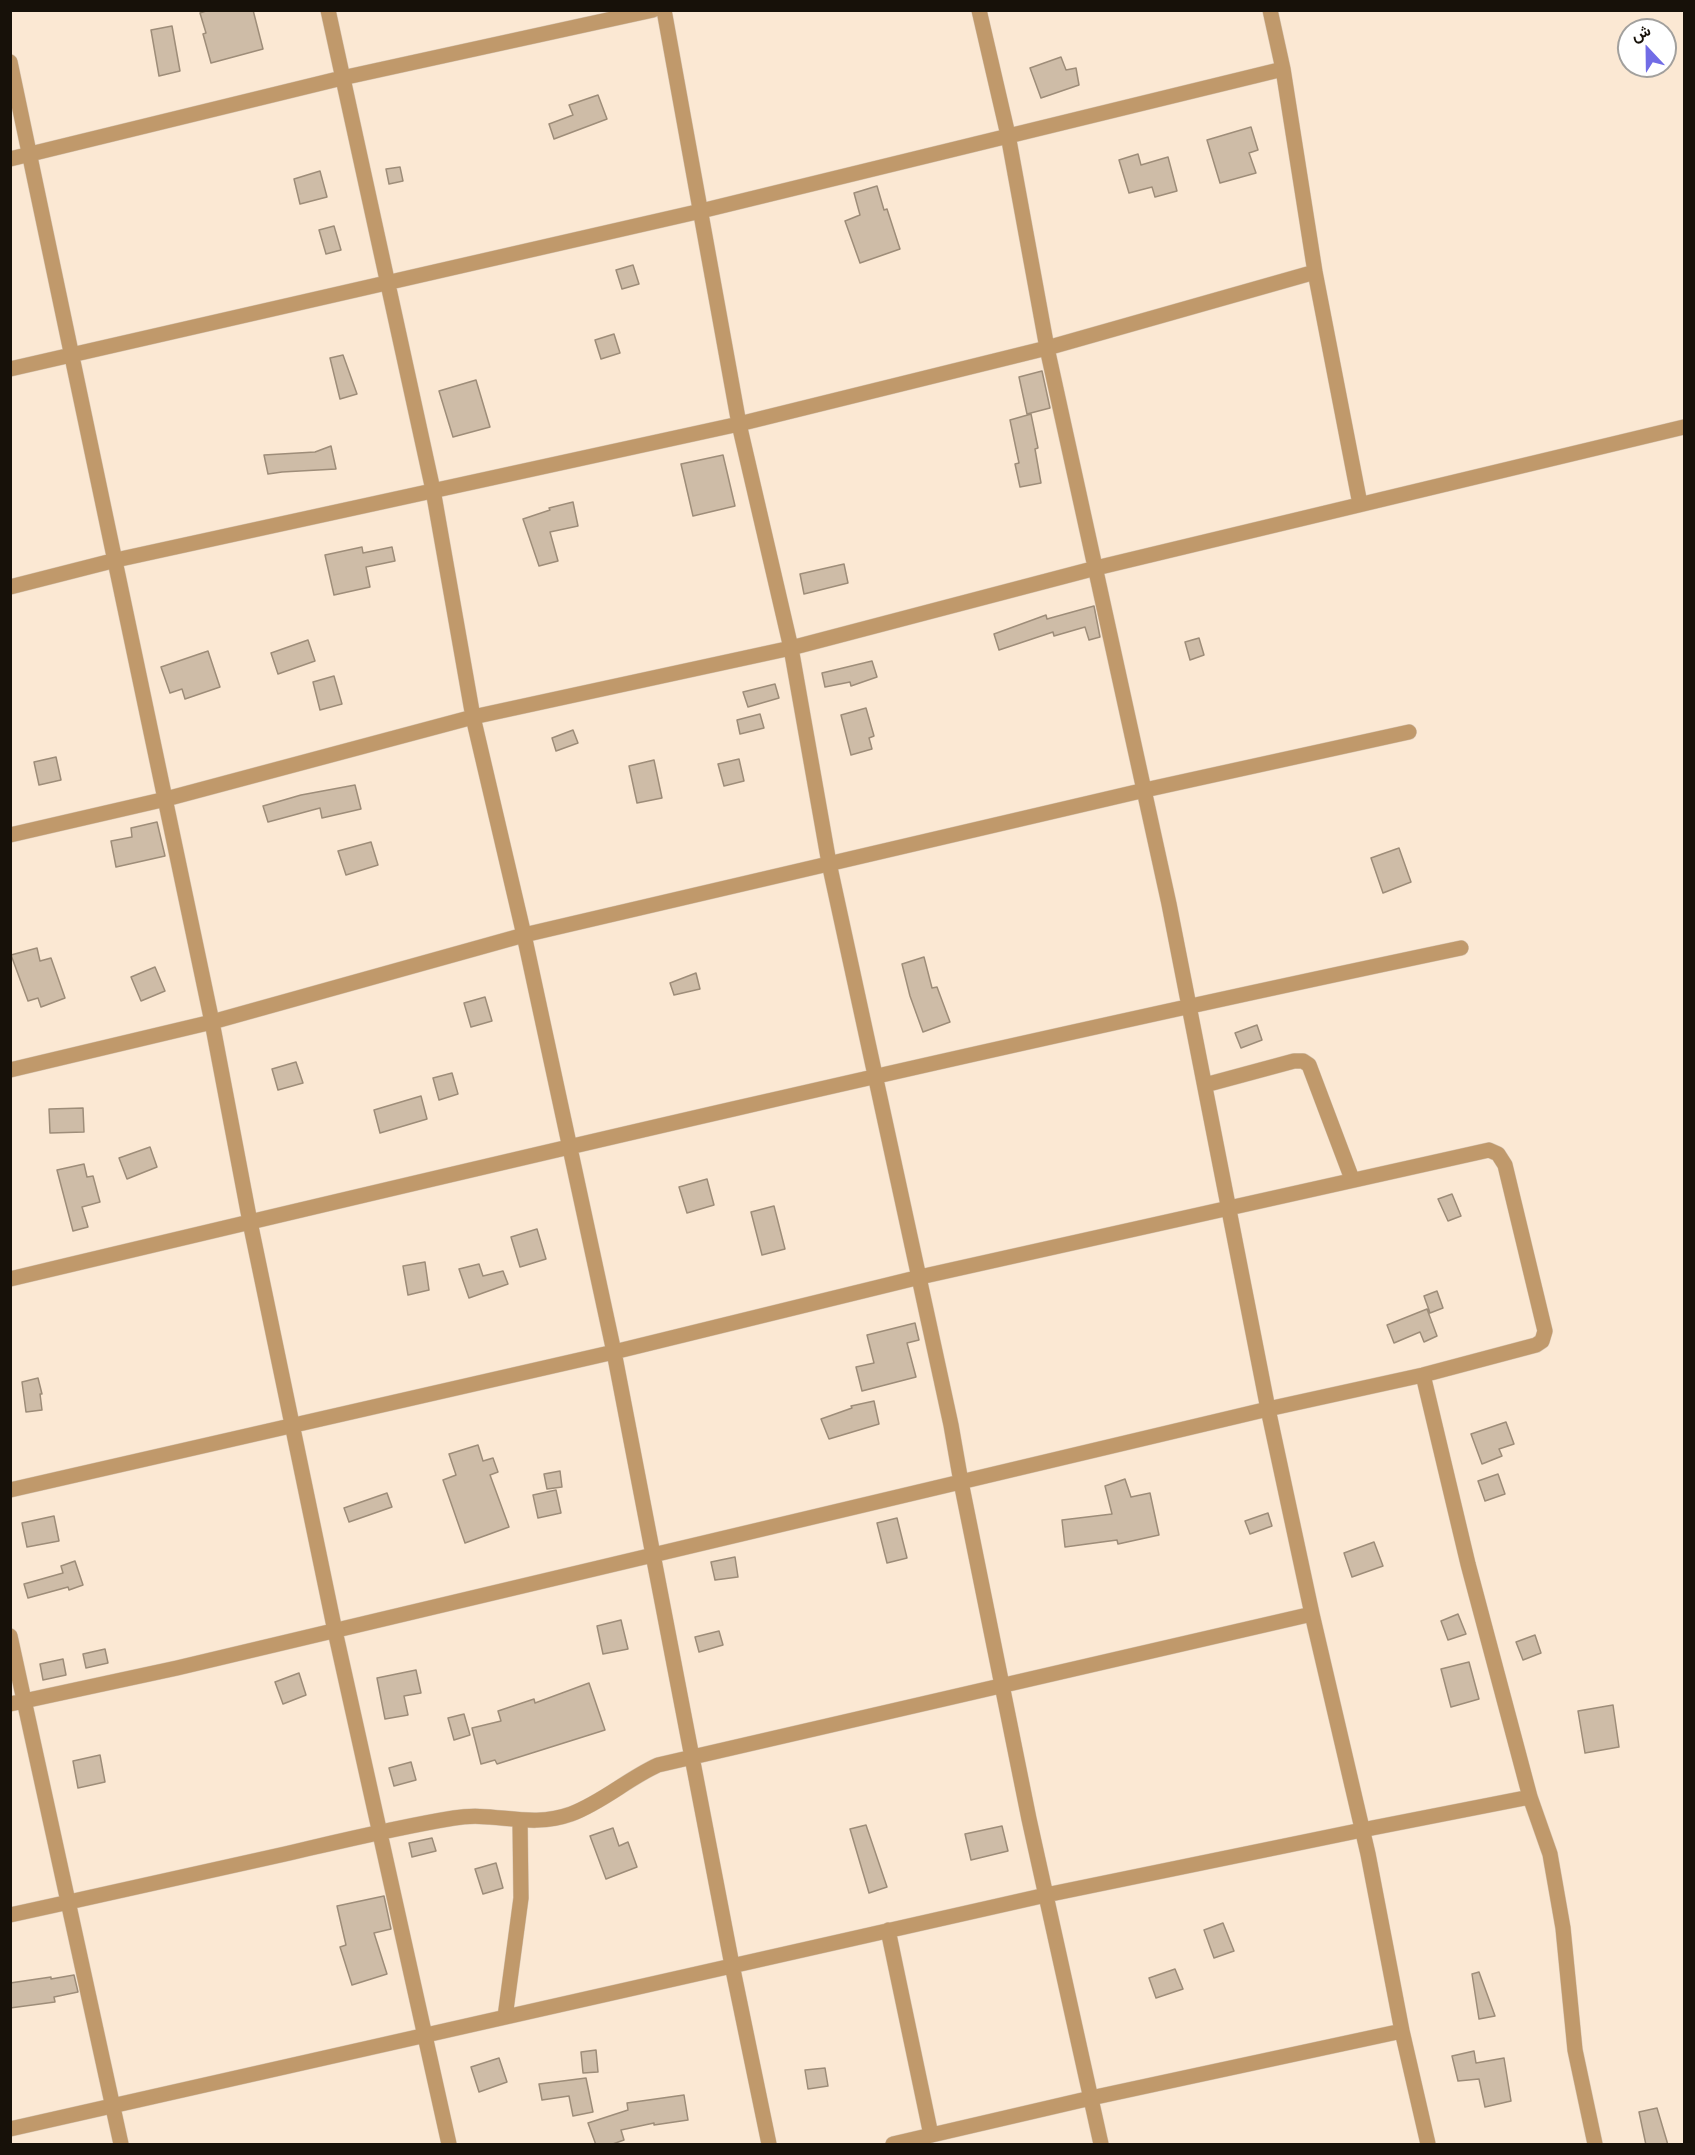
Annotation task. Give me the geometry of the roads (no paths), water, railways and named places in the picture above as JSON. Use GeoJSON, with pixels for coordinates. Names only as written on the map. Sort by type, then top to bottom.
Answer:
{"type":"FeatureCollection","features":[{"type":"Feature","properties":{"kind":"street"},"geometry":{"type":"LineString","coordinates":[[328,10],[433,490],[473,717],[524,935],[614,1352],[769,2145]]}},
{"type":"Feature","properties":{"kind":"street"},"geometry":{"type":"LineString","coordinates":[[10,159],[342,78],[653,10]]}},
{"type":"Feature","properties":{"kind":"street"},"geometry":{"type":"LineString","coordinates":[[664,10],[739,424],[791,648],[829,863],[920,1277],[1002,1684],[1101,2145]]}},
{"type":"Feature","properties":{"kind":"street"},"geometry":{"type":"LineString","coordinates":[[979,10],[1008,135],[1047,348],[1145,790],[1230,1206],[1268,1409],[1362,1830],[1402,2031],[1428,2145]]}},
{"type":"Feature","properties":{"kind":"street"},"geometry":{"type":"LineString","coordinates":[[1270,10],[1283,69],[1315,272],[1360,504]]}},
{"type":"Feature","properties":{"kind":"street"},"geometry":{"type":"LineString","coordinates":[[10,62],[166,799],[250,1222],[335,1631],[448,2145]]}},
{"type":"Feature","properties":{"kind":"street"},"geometry":{"type":"LineString","coordinates":[[10,369],[701,211],[1283,69]]}},
{"type":"Feature","properties":{"kind":"street"},"geometry":{"type":"LineString","coordinates":[[10,588],[116,560],[739,424],[1047,348],[1315,272]]}},
{"type":"Feature","properties":{"kind":"street"},"geometry":{"type":"LineString","coordinates":[[10,835],[166,799],[473,717],[791,648],[1096,568],[1684,427]]}},
{"type":"Feature","properties":{"kind":"street"},"geometry":{"type":"LineString","coordinates":[[10,1070],[212,1022],[524,935],[1145,790],[1409,732]]}},
{"type":"Feature","properties":{"kind":"street"},"geometry":{"type":"LineString","coordinates":[[10,1279],[876,1075],[1189,1005],[1461,948]]}},
{"type":"Feature","properties":{"kind":"street"},"geometry":{"type":"LineString","coordinates":[[1205,1085],[1294,1061],[1303,1061],[1309,1065],[1352,1179]]}},
{"type":"Feature","properties":{"kind":"street"},"geometry":{"type":"LineString","coordinates":[[10,1490],[614,1352],[920,1277],[1489,1150],[1498,1154],[1505,1165],[1545,1331],[1542,1341],[1536,1345],[1423,1375],[1268,1409],[654,1556],[18,1703]]}},
{"type":"Feature","properties":{"kind":"street"},"geometry":{"type":"LineString","coordinates":[[1423,1375],[1468,1564],[1530,1797],[1550,1854],[1557,1885],[1575,2050],[1595,2145]]}},
{"type":"Feature","properties":{"kind":"street"},"geometry":{"type":"LineString","coordinates":[[10,1915],[456,1818],[479,1815],[520,1821],[547,1820],[592,1805],[642,1772],[658,1765],[1312,1614]]}},
{"type":"Feature","properties":{"kind":"street"},"geometry":{"type":"LineString","coordinates":[[10,1636],[18,1703],[68,1902],[121,2145]]}},
{"type":"Feature","properties":{"kind":"street"},"geometry":{"type":"LineString","coordinates":[[10,2129],[1046,1895],[1530,1797]]}},
{"type":"Feature","properties":{"kind":"street"},"geometry":{"type":"LineString","coordinates":[[505,2017],[521,1898],[520,1821]]}},
{"type":"Feature","properties":{"kind":"street"},"geometry":{"type":"LineString","coordinates":[[888,1930],[931,2135]]}},
{"type":"Feature","properties":{"kind":"street"},"geometry":{"type":"LineString","coordinates":[[892,2145],[1091,2098],[1402,2031]]}}]}
